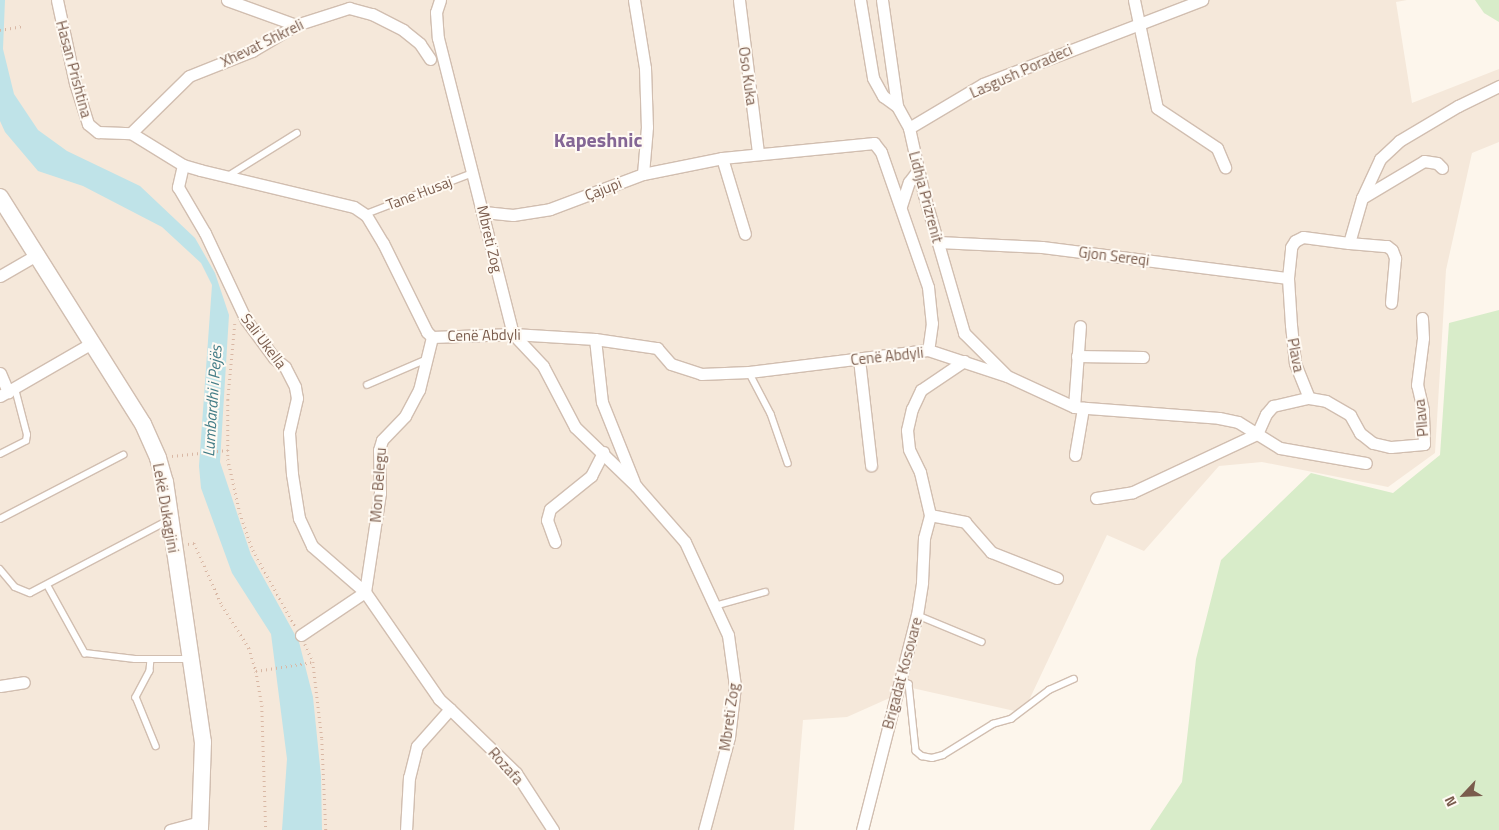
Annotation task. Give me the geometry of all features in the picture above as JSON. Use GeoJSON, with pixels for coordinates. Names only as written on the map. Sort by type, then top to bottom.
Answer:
{"type":"FeatureCollection","features":[{"type":"Feature","properties":{"kind":"street","name":"Hasan Prishtina"},"geometry":{"type":"LineString","coordinates":[[57,0],[75,83],[88,124],[98,132],[131,133]]}},
{"type":"Feature","properties":{"kind":"street"},"geometry":{"type":"LineString","coordinates":[[227,0],[296,25]]}},
{"type":"Feature","properties":{"kind":"street","name":"Mbreti Zog"},"geometry":{"type":"LineString","coordinates":[[440,0],[436,12],[438,38],[484,212],[513,334],[542,366],[575,427],[636,486],[685,542],[728,635],[735,686],[729,737],[704,830]]}},
{"type":"Feature","properties":{"kind":"street"},"geometry":{"type":"LineString","coordinates":[[634,0],[645,68],[647,127],[643,174]]}},
{"type":"Feature","properties":{"kind":"street","name":"Oso Kuka"},"geometry":{"type":"LineString","coordinates":[[739,0],[758,152]]}},
{"type":"Feature","properties":{"kind":"street"},"geometry":{"type":"LineString","coordinates":[[860,0],[873,78],[883,96],[897,106]]}},
{"type":"Feature","properties":{"kind":"street","name":"Lidhja Prizrenit"},"geometry":{"type":"LineString","coordinates":[[882,0],[897,106],[909,128],[918,170],[964,333],[1007,376]]}},
{"type":"Feature","properties":{"kind":"street"},"geometry":{"type":"LineString","coordinates":[[1134,0],[1157,108],[1217,148],[1226,167]]}},
{"type":"Feature","properties":{"kind":"street","name":"Lasgush Poradeci"},"geometry":{"type":"LineString","coordinates":[[909,128],[983,84],[1202,0]]}},
{"type":"Feature","properties":{"kind":"street","name":"Xhevat Shkreli"},"geometry":{"type":"LineString","coordinates":[[131,133],[189,76],[252,51],[296,25],[349,4]]}},
{"type":"Feature","properties":{"kind":"street"},"geometry":{"type":"LineString","coordinates":[[349,4],[385,20],[420,44],[430,59]]}},
{"type":"Feature","properties":{"kind":"street"},"geometry":{"type":"LineString","coordinates":[[1349,243],[1362,198],[1380,159],[1399,141],[1458,106],[1499,86]]}},
{"type":"Feature","properties":{"kind":"street"},"geometry":{"type":"LineString","coordinates":[[131,133],[183,165],[344,204],[366,214]]}},
{"type":"Feature","properties":{"kind":"street","name":"Çajupi"},"geometry":{"type":"LineString","coordinates":[[484,212],[513,215],[550,209],[643,174],[722,158],[758,152],[874,142],[881,152],[928,287],[932,323],[928,350]]}},
{"type":"Feature","properties":{"kind":"street"},"geometry":{"type":"LineString","coordinates":[[722,158],[745,234]]}},
{"type":"Feature","properties":{"kind":"street"},"geometry":{"type":"LineString","coordinates":[[1362,198],[1424,161],[1437,163],[1442,168]]}},
{"type":"Feature","properties":{"kind":"street","name":"Sali Ukella"},"geometry":{"type":"LineString","coordinates":[[183,165],[178,188],[205,233],[237,305],[258,338],[285,367],[294,387],[297,398],[289,433],[292,474],[299,518],[312,546],[364,592]]}},
{"type":"Feature","properties":{"kind":"street"},"geometry":{"type":"LineString","coordinates":[[901,206],[909,182],[918,170]]}},
{"type":"Feature","properties":{"kind":"street","name":"Lekë Dukagjini"},"geometry":{"type":"LineString","coordinates":[[0,198],[38,254],[90,344],[142,424],[158,458],[170,519],[203,742],[200,826]]}},
{"type":"Feature","properties":{"kind":"street","name":"Cenë Abdyli"},"geometry":{"type":"LineString","coordinates":[[366,214],[403,279],[427,332],[432,336],[513,334],[595,339],[657,348],[671,364],[701,374],[749,372],[928,350],[964,361]]}},
{"type":"Feature","properties":{"kind":"street","name":"Plava"},"geometry":{"type":"LineString","coordinates":[[1309,398],[1295,363],[1288,278],[1291,247],[1295,240],[1303,237],[1387,246],[1392,250],[1395,258],[1391,302]]}},
{"type":"Feature","properties":{"kind":"street","name":"Gjon Sereqi"},"geometry":{"type":"LineString","coordinates":[[938,242],[1042,247],[1288,278]]}},
{"type":"Feature","properties":{"kind":"street"},"geometry":{"type":"LineString","coordinates":[[0,276],[38,254]]}},
{"type":"Feature","properties":{"kind":"street","name":"Pllava"},"geometry":{"type":"LineString","coordinates":[[1309,398],[1326,401],[1350,415],[1360,433],[1373,443],[1391,447],[1424,444],[1423,410],[1417,385],[1423,338],[1422,318]]}},
{"type":"Feature","properties":{"kind":"street"},"geometry":{"type":"LineString","coordinates":[[1075,455],[1078,407],[1077,356],[1080,326]]}},
{"type":"Feature","properties":{"kind":"street","name":"Mon Belegu"},"geometry":{"type":"LineString","coordinates":[[364,592],[380,493],[379,450],[382,440],[405,416],[419,390],[424,360],[432,336]]}},
{"type":"Feature","properties":{"kind":"street","name":"Mbreti Zog"},"geometry":{"type":"LineString","coordinates":[[595,339],[602,402],[636,486]]}},
{"type":"Feature","properties":{"kind":"street"},"geometry":{"type":"LineString","coordinates":[[0,373],[8,393],[90,344]]}},
{"type":"Feature","properties":{"kind":"street"},"geometry":{"type":"LineString","coordinates":[[1077,356],[1143,357]]}},
{"type":"Feature","properties":{"kind":"street"},"geometry":{"type":"LineString","coordinates":[[858,359],[871,465]]}},
{"type":"Feature","properties":{"kind":"street","name":"Lidhja Prizrenit"},"geometry":{"type":"LineString","coordinates":[[964,361],[1007,376],[1078,407],[1219,418],[1238,422],[1257,434]]}},
{"type":"Feature","properties":{"kind":"street","name":"Brigadat Kosovare"},"geometry":{"type":"LineString","coordinates":[[862,830],[917,615],[924,538],[930,515],[920,472],[909,449],[908,430],[912,408],[921,390],[964,361]]}},
{"type":"Feature","properties":{"kind":"street"},"geometry":{"type":"LineString","coordinates":[[1096,498],[1133,492],[1257,434],[1266,414],[1273,406],[1309,398]]}},
{"type":"Feature","properties":{"kind":"street"},"geometry":{"type":"LineString","coordinates":[[1257,434],[1280,448],[1366,463]]}},
{"type":"Feature","properties":{"kind":"street"},"geometry":{"type":"LineString","coordinates":[[555,542],[547,520],[550,509],[591,476],[603,452]]}},
{"type":"Feature","properties":{"kind":"street"},"geometry":{"type":"LineString","coordinates":[[930,515],[965,522],[991,552],[1057,578]]}},
{"type":"Feature","properties":{"kind":"street"},"geometry":{"type":"LineString","coordinates":[[301,635],[364,592]]}},
{"type":"Feature","properties":{"kind":"street","name":"Rozafa"},"geometry":{"type":"LineString","coordinates":[[364,592],[438,699],[516,773],[553,830]]}},
{"type":"Feature","properties":{"kind":"street"},"geometry":{"type":"LineString","coordinates":[[0,686],[24,682]]}},
{"type":"Feature","properties":{"kind":"street"},"geometry":{"type":"LineString","coordinates":[[406,830],[409,778],[417,746],[450,709]]}},
{"type":"Feature","properties":{"kind":"street"},"geometry":{"type":"LineString","coordinates":[[170,830],[200,826]]}},
{"type":"Feature","properties":{"kind":"lane"},"geometry":{"type":"LineString","coordinates":[[228,176],[297,133]]}},
{"type":"Feature","properties":{"kind":"lane","name":"Tane Husaj"},"geometry":{"type":"LineString","coordinates":[[366,214],[474,173]]}},
{"type":"Feature","properties":{"kind":"lane"},"geometry":{"type":"LineString","coordinates":[[367,385],[424,360]]}},
{"type":"Feature","properties":{"kind":"lane"},"geometry":{"type":"LineString","coordinates":[[749,372],[771,414],[788,463]]}},
{"type":"Feature","properties":{"kind":"lane"},"geometry":{"type":"LineString","coordinates":[[0,454],[26,441],[27,435],[8,393]]}},
{"type":"Feature","properties":{"kind":"lane"},"geometry":{"type":"LineString","coordinates":[[0,519],[123,455]]}},
{"type":"Feature","properties":{"kind":"lane"},"geometry":{"type":"LineString","coordinates":[[0,569],[15,587],[30,593],[48,586],[170,519]]}},
{"type":"Feature","properties":{"kind":"lane"},"geometry":{"type":"LineString","coordinates":[[48,586],[85,653],[150,659],[190,659]]}},
{"type":"Feature","properties":{"kind":"lane"},"geometry":{"type":"LineString","coordinates":[[715,606],[765,592]]}},
{"type":"Feature","properties":{"kind":"lane"},"geometry":{"type":"LineString","coordinates":[[917,615],[982,642]]}},
{"type":"Feature","properties":{"kind":"lane"},"geometry":{"type":"LineString","coordinates":[[150,659],[150,671],[136,697],[156,746]]}},
{"type":"Feature","properties":{"kind":"lane"},"geometry":{"type":"LineString","coordinates":[[900,679],[909,684],[916,751],[922,756],[932,758],[943,755],[993,724],[1011,718],[1049,690],[1074,679]]}},
{"type":"Feature","properties":{"kind":"path"},"geometry":{"type":"LineString","coordinates":[[0,30],[23,26]]}},
{"type":"Feature","properties":{"kind":"path"},"geometry":{"type":"LineString","coordinates":[[237,305],[228,400],[228,450],[240,513],[253,550],[301,635],[311,662],[322,739],[326,830]]}},
{"type":"Feature","properties":{"kind":"path"},"geometry":{"type":"LineString","coordinates":[[158,458],[192,452],[228,450]]}},
{"type":"Feature","properties":{"kind":"path"},"geometry":{"type":"LineString","coordinates":[[174,545],[194,544],[222,605],[249,648],[256,671],[262,706],[266,830]]}},
{"type":"Feature","properties":{"kind":"path"},"geometry":{"type":"LineString","coordinates":[[256,671],[311,662]]}},
{"type":"Feature","properties":{"kind":"shaded area"},"geometry":{"type":"Polygon","coordinates":[[[0,0],[1407,0],[1396,2],[1412,103],[1499,69],[1499,142],[1472,153],[1446,270],[1435,453],[1388,487],[1262,462],[1219,466],[1144,551],[1107,535],[1023,713],[912,688],[847,717],[803,720],[794,830],[0,830],[0,0]]]}},
{"type":"Feature","properties":{"kind":"green space"},"geometry":{"type":"Polygon","coordinates":[[[1475,0],[1499,0],[1499,22],[1484,13],[1475,0]]]}},
{"type":"Feature","properties":{"kind":"green space"},"geometry":{"type":"Polygon","coordinates":[[[1499,310],[1499,830],[1150,830],[1182,782],[1196,659],[1221,560],[1311,473],[1393,493],[1440,455],[1449,323],[1499,310]]]}},
{"type":"Feature","properties":{"kind":"water","name":"Lumbardhi i Pejës"},"geometry":{"type":"Polygon","coordinates":[[[0,0],[5,0],[3,49],[14,94],[38,130],[67,151],[140,186],[195,238],[215,273],[229,315],[220,462],[251,555],[299,642],[313,697],[321,776],[322,830],[282,830],[287,759],[271,634],[232,573],[201,488],[199,466],[212,285],[201,263],[162,227],[83,186],[38,171],[5,132],[0,121],[0,0]]]}},
{"type":"Feature","properties":{"kind":"district","name":"Kapeshnic"},"geometry":{"type":"Point","coordinates":[598,139]}}]}
